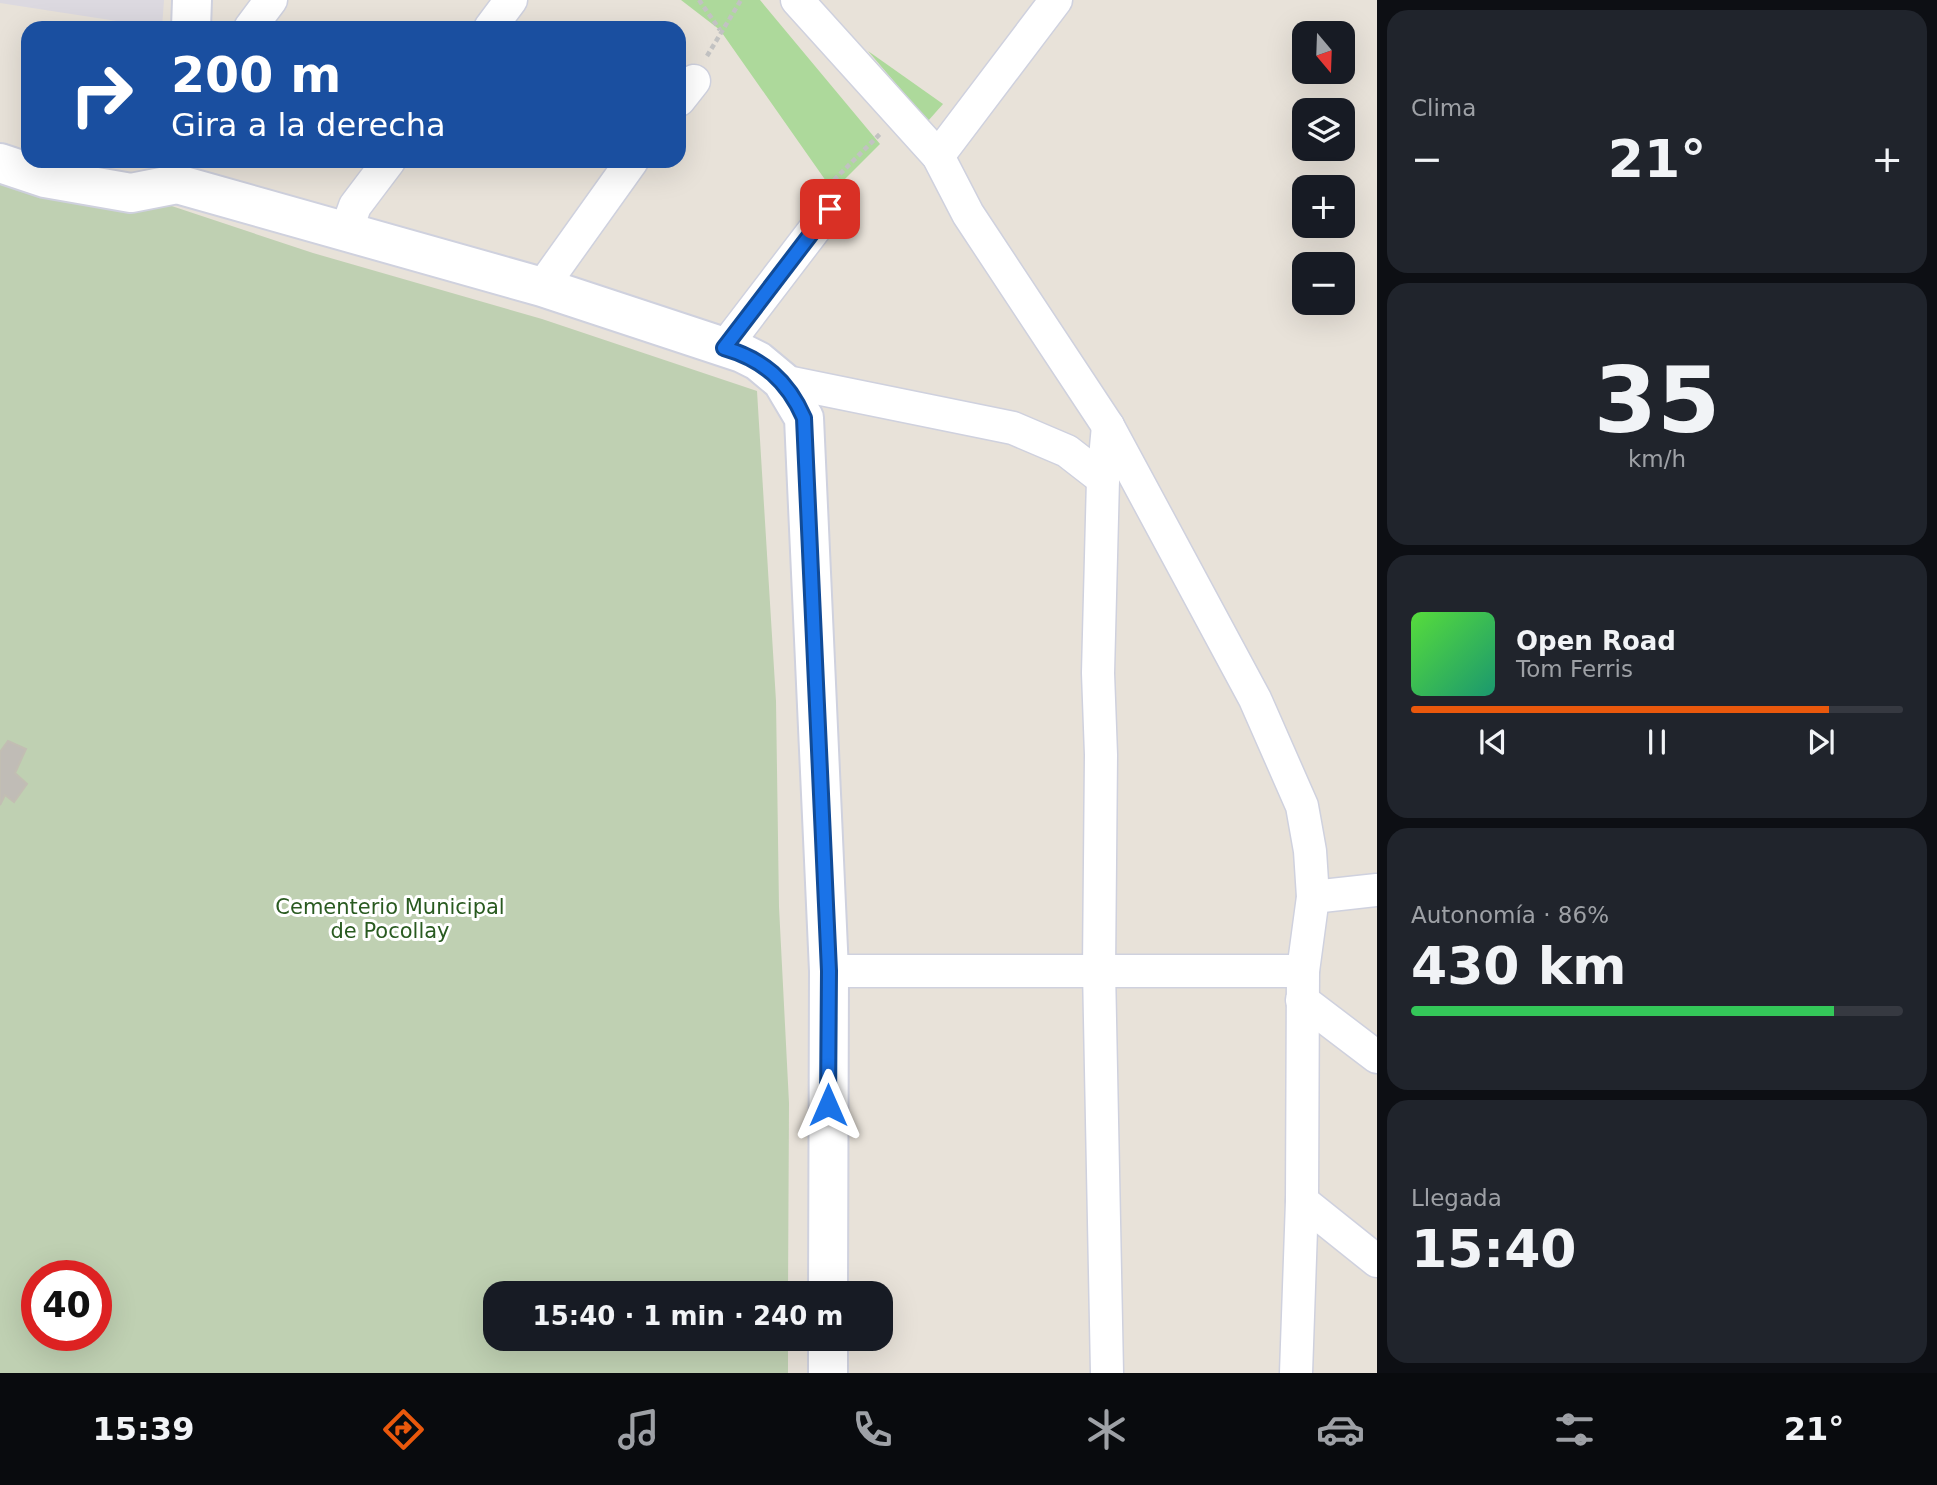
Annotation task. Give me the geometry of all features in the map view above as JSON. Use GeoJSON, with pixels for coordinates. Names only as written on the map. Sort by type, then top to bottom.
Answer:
{"type":"FeatureCollection","features":[{"type":"Feature","properties":{"kind":"street"},"geometry":{"type":"LineString","coordinates":[[191,21],[192,0]]}},
{"type":"Feature","properties":{"kind":"street"},"geometry":{"type":"LineString","coordinates":[[255,21],[271,0]]}},
{"type":"Feature","properties":{"kind":"street"},"geometry":{"type":"LineString","coordinates":[[495,21],[511,0]]}},
{"type":"Feature","properties":{"kind":"street"},"geometry":{"type":"LineString","coordinates":[[938,156],[1056,0]]}},
{"type":"Feature","properties":{"kind":"street"},"geometry":{"type":"LineString","coordinates":[[805,3],[938,156],[968,214],[1108,426],[1255,699],[1302,806],[1310,851],[1312,897],[1303,986],[1302,1201],[1296,1373]]}},
{"type":"Feature","properties":{"kind":"street"},"geometry":{"type":"LineString","coordinates":[[0,163],[45,178],[131,193],[179,173],[346,231],[542,287],[724,348],[758,361],[782,381],[804,418],[829,971],[828,1281]]}},
{"type":"Feature","properties":{"kind":"street"},"geometry":{"type":"LineString","coordinates":[[346,231],[355,206],[384,168]]}},
{"type":"Feature","properties":{"kind":"street"},"geometry":{"type":"LineString","coordinates":[[542,287],[627,168]]}},
{"type":"Feature","properties":{"kind":"street"},"geometry":{"type":"LineString","coordinates":[[724,348],[830,197]]}},
{"type":"Feature","properties":{"kind":"street"},"geometry":{"type":"LineString","coordinates":[[782,381],[1013,428],[1067,451],[1103,479]]}},
{"type":"Feature","properties":{"kind":"street"},"geometry":{"type":"LineString","coordinates":[[1107,1373],[1099,969],[1101,755],[1098,673],[1103,479],[1108,426]]}},
{"type":"Feature","properties":{"kind":"street"},"geometry":{"type":"LineString","coordinates":[[1312,897],[1377,890]]}},
{"type":"Feature","properties":{"kind":"street"},"geometry":{"type":"LineString","coordinates":[[829,971],[1099,969],[1303,986],[1377,1057]]}},
{"type":"Feature","properties":{"kind":"street"},"geometry":{"type":"LineString","coordinates":[[1302,1201],[1377,1261]]}},
{"type":"Feature","properties":{"kind":"street"},"geometry":{"type":"LineString","coordinates":[[828,1351],[828,1373]]}},
{"type":"Feature","properties":{"kind":"path"},"geometry":{"type":"LineString","coordinates":[[699,0],[720,30],[741,0]]}},
{"type":"Feature","properties":{"kind":"path"},"geometry":{"type":"LineString","coordinates":[[830,197],[875,138]]}},
{"type":"Feature","properties":{"kind":"shaded area"},"geometry":{"type":"Polygon","coordinates":[[[0,0],[164,0],[162,21],[117,21],[0,3],[0,0]]]}},
{"type":"Feature","properties":{"kind":"green space"},"geometry":{"type":"Polygon","coordinates":[[[681,0],[760,0],[880,144],[833,191],[720,30],[681,0]]]}},
{"type":"Feature","properties":{"kind":"green space"},"geometry":{"type":"Polygon","coordinates":[[[868,51],[943,104],[928,121],[868,51]]]}},
{"type":"Feature","properties":{"kind":"green space","name":"Cementerio Municipal de Pocollay"},"geometry":{"type":"Polygon","coordinates":[[[0,149],[21,156],[21,168],[57,168],[313,253],[542,319],[757,391],[776,701],[779,907],[789,1103],[788,1281],[483,1281],[483,1351],[788,1351],[788,1373],[0,1373],[0,149]]]}},
{"type":"Feature","properties":{"kind":"building"},"geometry":{"type":"Polygon","coordinates":[[[8,741],[26,749],[15,773],[27,784],[14,802],[5,795],[0,805],[0,752],[8,741]]]}},
{"type":"Feature","properties":{"kind":"route"},"geometry":{"type":"LineString","coordinates":[[828,1105],[829,971],[804,418],[791,392],[771,370],[742,353],[724,348],[830,209]]}}]}
